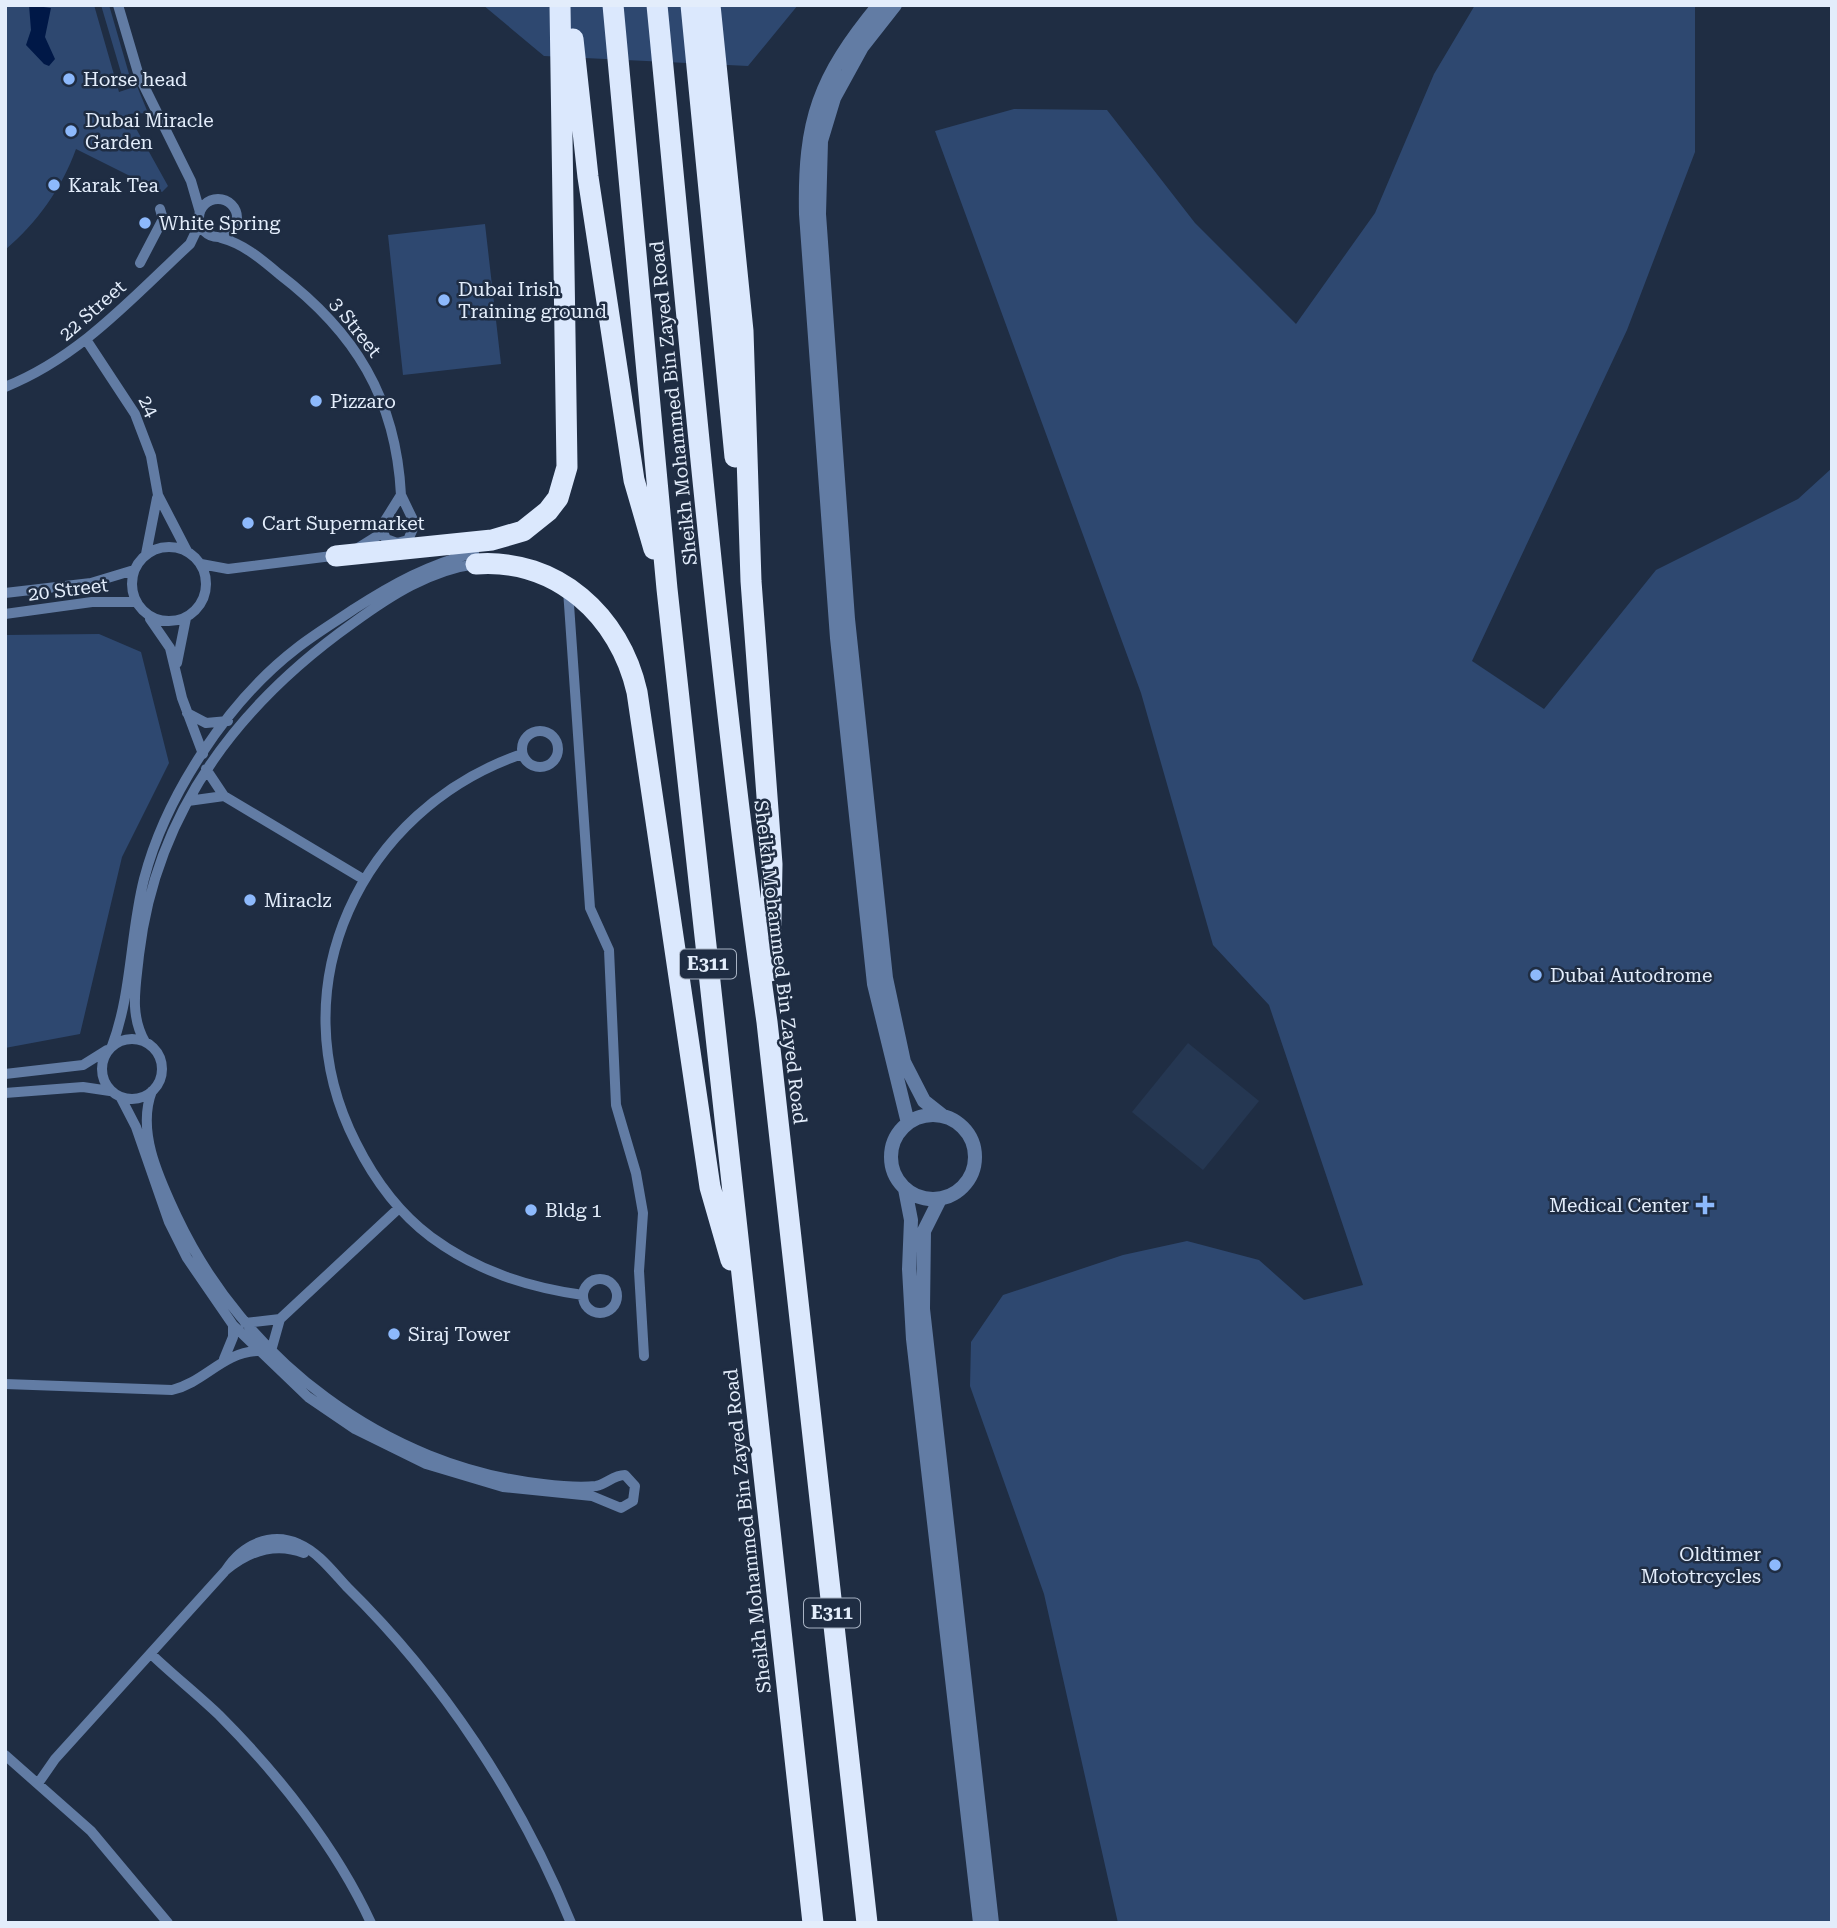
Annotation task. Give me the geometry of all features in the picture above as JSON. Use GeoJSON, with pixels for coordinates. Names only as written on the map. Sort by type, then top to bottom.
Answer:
{"type":"FeatureCollection","features":[{"type":"Feature","properties":{"kind":"highway"},"geometry":{"type":"LineString","coordinates":[[337,556],[508,537],[523,531],[548,511],[558,498],[567,467],[560,5]]}},
{"type":"Feature","properties":{"kind":"highway"},"geometry":{"type":"LineString","coordinates":[[570,5],[588,177],[635,480],[667,589]]}},
{"type":"Feature","properties":{"kind":"highway"},"geometry":{"type":"LineString","coordinates":[[599,5],[624,144]]}},
{"type":"Feature","properties":{"kind":"highway","name":"Sheikh Mohammed Bin Zayed Road"},"geometry":{"type":"LineString","coordinates":[[613,5],[667,589],[813,1923]]}},
{"type":"Feature","properties":{"kind":"highway","name":"Sheikh Mohammed Bin Zayed Road"},"geometry":{"type":"LineString","coordinates":[[657,5],[715,590],[748,889],[767,1022],[867,1923]]}},
{"type":"Feature","properties":{"kind":"highway"},"geometry":{"type":"LineString","coordinates":[[691,5],[731,425],[751,581]]}},
{"type":"Feature","properties":{"kind":"highway"},"geometry":{"type":"LineString","coordinates":[[710,5],[744,341],[751,581],[773,883],[767,1022]]}},
{"type":"Feature","properties":{"kind":"highway"},"geometry":{"type":"LineString","coordinates":[[722,5],[730,188]]}},
{"type":"Feature","properties":{"kind":"highway"},"geometry":{"type":"LineString","coordinates":[[475,559],[533,540],[562,516],[574,494],[579,457],[567,332]]}},
{"type":"Feature","properties":{"kind":"highway"},"geometry":{"type":"LineString","coordinates":[[475,559],[525,568],[585,599],[610,625],[633,674],[710,1187],[746,1305]]}},
{"type":"Feature","properties":{"kind":"street"},"geometry":{"type":"LineString","coordinates":[[118,5],[142,83],[191,181],[205,232],[218,238],[236,227],[238,218],[233,205],[215,199],[191,181]]}},
{"type":"Feature","properties":{"kind":"street"},"geometry":{"type":"LineString","coordinates":[[879,5],[841,54],[818,102],[808,139],[806,215],[836,626],[872,970],[879,1016],[900,1081],[908,1123]]}},
{"type":"Feature","properties":{"kind":"street"},"geometry":{"type":"LineString","coordinates":[[895,5],[862,47],[834,98],[821,141],[819,214],[848,619],[886,978],[904,1062],[924,1101],[968,1133],[975,1158],[973,1169],[961,1189],[940,1199],[916,1196],[905,1189],[897,1179],[891,1155],[899,1132],[908,1123],[928,1115],[943,1116]]}},
{"type":"Feature","properties":{"kind":"street"},"geometry":{"type":"LineString","coordinates":[[200,218],[206,203],[215,199]]}},
{"type":"Feature","properties":{"kind":"street"},"geometry":{"type":"LineString","coordinates":[[158,274],[137,261],[163,219],[160,208]]}},
{"type":"Feature","properties":{"kind":"street","name":"22 Street"},"geometry":{"type":"LineString","coordinates":[[5,387],[44,370],[88,341],[190,244],[200,218]]}},
{"type":"Feature","properties":{"kind":"street","name":"3 Street"},"geometry":{"type":"LineString","coordinates":[[236,227],[247,249]]}},
{"type":"Feature","properties":{"kind":"street","name":"22 Street"},"geometry":{"type":"LineString","coordinates":[[190,244],[218,238]]}},
{"type":"Feature","properties":{"kind":"street","name":"3 Street"},"geometry":{"type":"LineString","coordinates":[[218,238],[247,249],[303,292],[353,345],[385,411],[397,454],[401,495],[414,518],[412,535],[397,544],[386,539],[382,533]]}},
{"type":"Feature","properties":{"kind":"street","name":"24"},"geometry":{"type":"LineString","coordinates":[[88,341],[135,414],[151,456],[158,495],[187,551]]}},
{"type":"Feature","properties":{"kind":"street","name":"24"},"geometry":{"type":"LineString","coordinates":[[146,554],[158,495]]}},
{"type":"Feature","properties":{"kind":"street"},"geometry":{"type":"LineString","coordinates":[[201,564],[228,569],[337,556],[362,546],[382,533],[382,522],[401,495]]}},
{"type":"Feature","properties":{"kind":"street"},"geometry":{"type":"LineString","coordinates":[[177,666],[186,618],[203,600],[205,576],[201,564],[187,551],[173,547],[159,548],[146,554],[134,570],[131,586],[135,602],[160,630],[177,666],[187,713],[203,754]]}},
{"type":"Feature","properties":{"kind":"street"},"geometry":{"type":"LineString","coordinates":[[110,1091],[101,1070],[124,1011],[133,927],[144,878],[176,796],[203,754],[259,682],[316,634],[408,576],[475,559]]}},
{"type":"Feature","properties":{"kind":"street"},"geometry":{"type":"LineString","coordinates":[[121,1098],[136,1127],[169,1222],[187,1258],[233,1325],[307,1397],[335,1417],[395,1451],[480,1482],[526,1491],[593,1496],[621,1508],[634,1501],[635,1486],[625,1475],[618,1475],[594,1486],[543,1484],[490,1474],[417,1450],[373,1428],[332,1402],[271,1351],[245,1323],[204,1267],[172,1205],[147,1132],[146,1110],[152,1091],[161,1077],[162,1067],[157,1053],[145,1042],[136,1023],[134,1002],[141,935],[172,833],[205,769],[268,692],[308,656],[399,591],[475,559]]}},
{"type":"Feature","properties":{"kind":"street","name":"20 Street"},"geometry":{"type":"LineString","coordinates":[[5,593],[99,582],[134,570]]}},
{"type":"Feature","properties":{"kind":"street"},"geometry":{"type":"LineString","coordinates":[[568,588],[590,908],[609,950],[616,1105],[636,1173],[644,1224],[639,1271],[644,1356]]}},
{"type":"Feature","properties":{"kind":"street","name":"20 Street"},"geometry":{"type":"LineString","coordinates":[[5,614],[92,602],[135,602]]}},
{"type":"Feature","properties":{"kind":"street"},"geometry":{"type":"LineString","coordinates":[[148,615],[160,621],[186,618]]}},
{"type":"Feature","properties":{"kind":"street"},"geometry":{"type":"LineString","coordinates":[[187,713],[206,723],[228,721]]}},
{"type":"Feature","properties":{"kind":"street"},"geometry":{"type":"LineString","coordinates":[[522,754],[467,777],[436,797],[387,845],[363,879],[342,925],[329,974],[326,1024],[328,1049],[331,1075],[346,1123],[369,1168],[399,1208],[430,1236],[462,1258],[502,1277],[542,1289],[583,1295]]}},
{"type":"Feature","properties":{"kind":"street"},"geometry":{"type":"LineString","coordinates":[[205,769],[224,796],[363,879]]}},
{"type":"Feature","properties":{"kind":"street"},"geometry":{"type":"LineString","coordinates":[[188,801],[224,796]]}},
{"type":"Feature","properties":{"kind":"street"},"geometry":{"type":"LineString","coordinates":[[5,1074],[83,1065],[128,1039],[145,1042]]}},
{"type":"Feature","properties":{"kind":"street"},"geometry":{"type":"LineString","coordinates":[[5,1093],[83,1087],[110,1091],[121,1098],[138,1099],[152,1091]]}},
{"type":"Feature","properties":{"kind":"street"},"geometry":{"type":"LineString","coordinates":[[905,1189],[911,1220],[909,1276],[913,1339],[980,1923]]}},
{"type":"Feature","properties":{"kind":"street"},"geometry":{"type":"LineString","coordinates":[[940,1199],[923,1231],[923,1309],[992,1923]]}},
{"type":"Feature","properties":{"kind":"street"},"geometry":{"type":"LineString","coordinates":[[271,1351],[280,1319],[399,1208]]}},
{"type":"Feature","properties":{"kind":"street"},"geometry":{"type":"LineString","coordinates":[[245,1323],[280,1319]]}},
{"type":"Feature","properties":{"kind":"street"},"geometry":{"type":"LineString","coordinates":[[224,1359],[230,1348],[233,1325]]}},
{"type":"Feature","properties":{"kind":"street"},"geometry":{"type":"LineString","coordinates":[[5,1384],[172,1391],[187,1387],[224,1359],[257,1351]]}},
{"type":"Feature","properties":{"kind":"street"},"geometry":{"type":"LineString","coordinates":[[36,1780],[226,1570],[247,1555],[272,1548],[298,1550],[321,1561],[434,1682],[518,1814],[543,1859],[571,1923]]}},
{"type":"Feature","properties":{"kind":"street"},"geometry":{"type":"LineString","coordinates":[[150,1654],[216,1713],[271,1772],[347,1878],[371,1923]]}},
{"type":"Feature","properties":{"kind":"street"},"geometry":{"type":"LineString","coordinates":[[5,1755],[36,1780],[111,1853],[168,1923]]}},
{"type":"Feature","properties":{"kind":"shaded area","name":"Dubai Miracle Garden"},"geometry":{"type":"Polygon","coordinates":[[[5,5],[94,5],[119,92],[137,86],[148,113],[128,114],[168,186],[162,192],[76,149],[64,177],[47,204],[28,228],[5,250],[5,5]]]}},
{"type":"Feature","properties":{"kind":"shaded area"},"geometry":{"type":"Polygon","coordinates":[[[29,5],[51,8],[45,37],[55,59],[49,66],[26,45],[31,30],[29,5]]]}},
{"type":"Feature","properties":{"kind":"shaded area"},"geometry":{"type":"Polygon","coordinates":[[[101,5],[109,5],[129,74],[122,76],[101,5]]]}},
{"type":"Feature","properties":{"kind":"shaded area"},"geometry":{"type":"Polygon","coordinates":[[[483,5],[798,5],[748,66],[544,56],[483,5]]]}},
{"type":"Feature","properties":{"kind":"shaded area","name":"Dubai Autodrome"},"geometry":{"type":"Polygon","coordinates":[[[1475,5],[1695,5],[1695,152],[1627,330],[1472,661],[1544,709],[1656,570],[1798,499],[1832,468],[1832,1923],[1118,1923],[1044,1594],[970,1386],[971,1342],[1003,1295],[1123,1255],[1187,1241],[1259,1260],[1304,1300],[1363,1285],[1269,1005],[1213,945],[1141,693],[935,131],[1014,109],[1107,110],[1195,223],[1296,324],[1375,213],[1434,74],[1475,5]]]}},
{"type":"Feature","properties":{"kind":"shaded area","name":"Dubai Irish Training ground"},"geometry":{"type":"Polygon","coordinates":[[[485,224],[501,364],[403,375],[388,235],[485,224]]]}},
{"type":"Feature","properties":{"kind":"shaded area"},"geometry":{"type":"Polygon","coordinates":[[[99,634],[141,652],[169,763],[122,857],[80,1034],[5,1048],[5,635],[99,634]]]}},
{"type":"Feature","properties":{"kind":"shaded area"},"geometry":{"type":"Polygon","coordinates":[[[1188,1043],[1259,1101],[1203,1170],[1132,1112],[1188,1043]]]}},
{"type":"Feature","properties":{"kind":"place","name":"Horse head"},"geometry":{"type":"Point","coordinates":[69,79]}},
{"type":"Feature","properties":{"kind":"place","name":"Dubai Miracle Garden"},"geometry":{"type":"Point","coordinates":[71,131]}},
{"type":"Feature","properties":{"kind":"place","name":"Karak Tea"},"geometry":{"type":"Point","coordinates":[54,185]}},
{"type":"Feature","properties":{"kind":"place","name":"White Spring"},"geometry":{"type":"Point","coordinates":[145,223]}},
{"type":"Feature","properties":{"kind":"place","name":"Dubai Irish Training ground"},"geometry":{"type":"Point","coordinates":[444,300]}},
{"type":"Feature","properties":{"kind":"place","name":"Pizzaro"},"geometry":{"type":"Point","coordinates":[316,401]}},
{"type":"Feature","properties":{"kind":"place","name":"Cart Supermarket"},"geometry":{"type":"Point","coordinates":[248,523]}},
{"type":"Feature","properties":{"kind":"place","name":"Miraclz"},"geometry":{"type":"Point","coordinates":[250,900]}},
{"type":"Feature","properties":{"kind":"place","name":"Dubai Autodrome"},"geometry":{"type":"Point","coordinates":[1536,975]}},
{"type":"Feature","properties":{"kind":"place","name":"Medical Center"},"geometry":{"type":"Point","coordinates":[1705,1205]}},
{"type":"Feature","properties":{"kind":"place","name":"Bldg 1"},"geometry":{"type":"Point","coordinates":[531,1210]}},
{"type":"Feature","properties":{"kind":"place","name":"Siraj Tower"},"geometry":{"type":"Point","coordinates":[394,1334]}},
{"type":"Feature","properties":{"kind":"place","name":"Oldtimer Mototrcycles"},"geometry":{"type":"Point","coordinates":[1775,1565]}}]}
